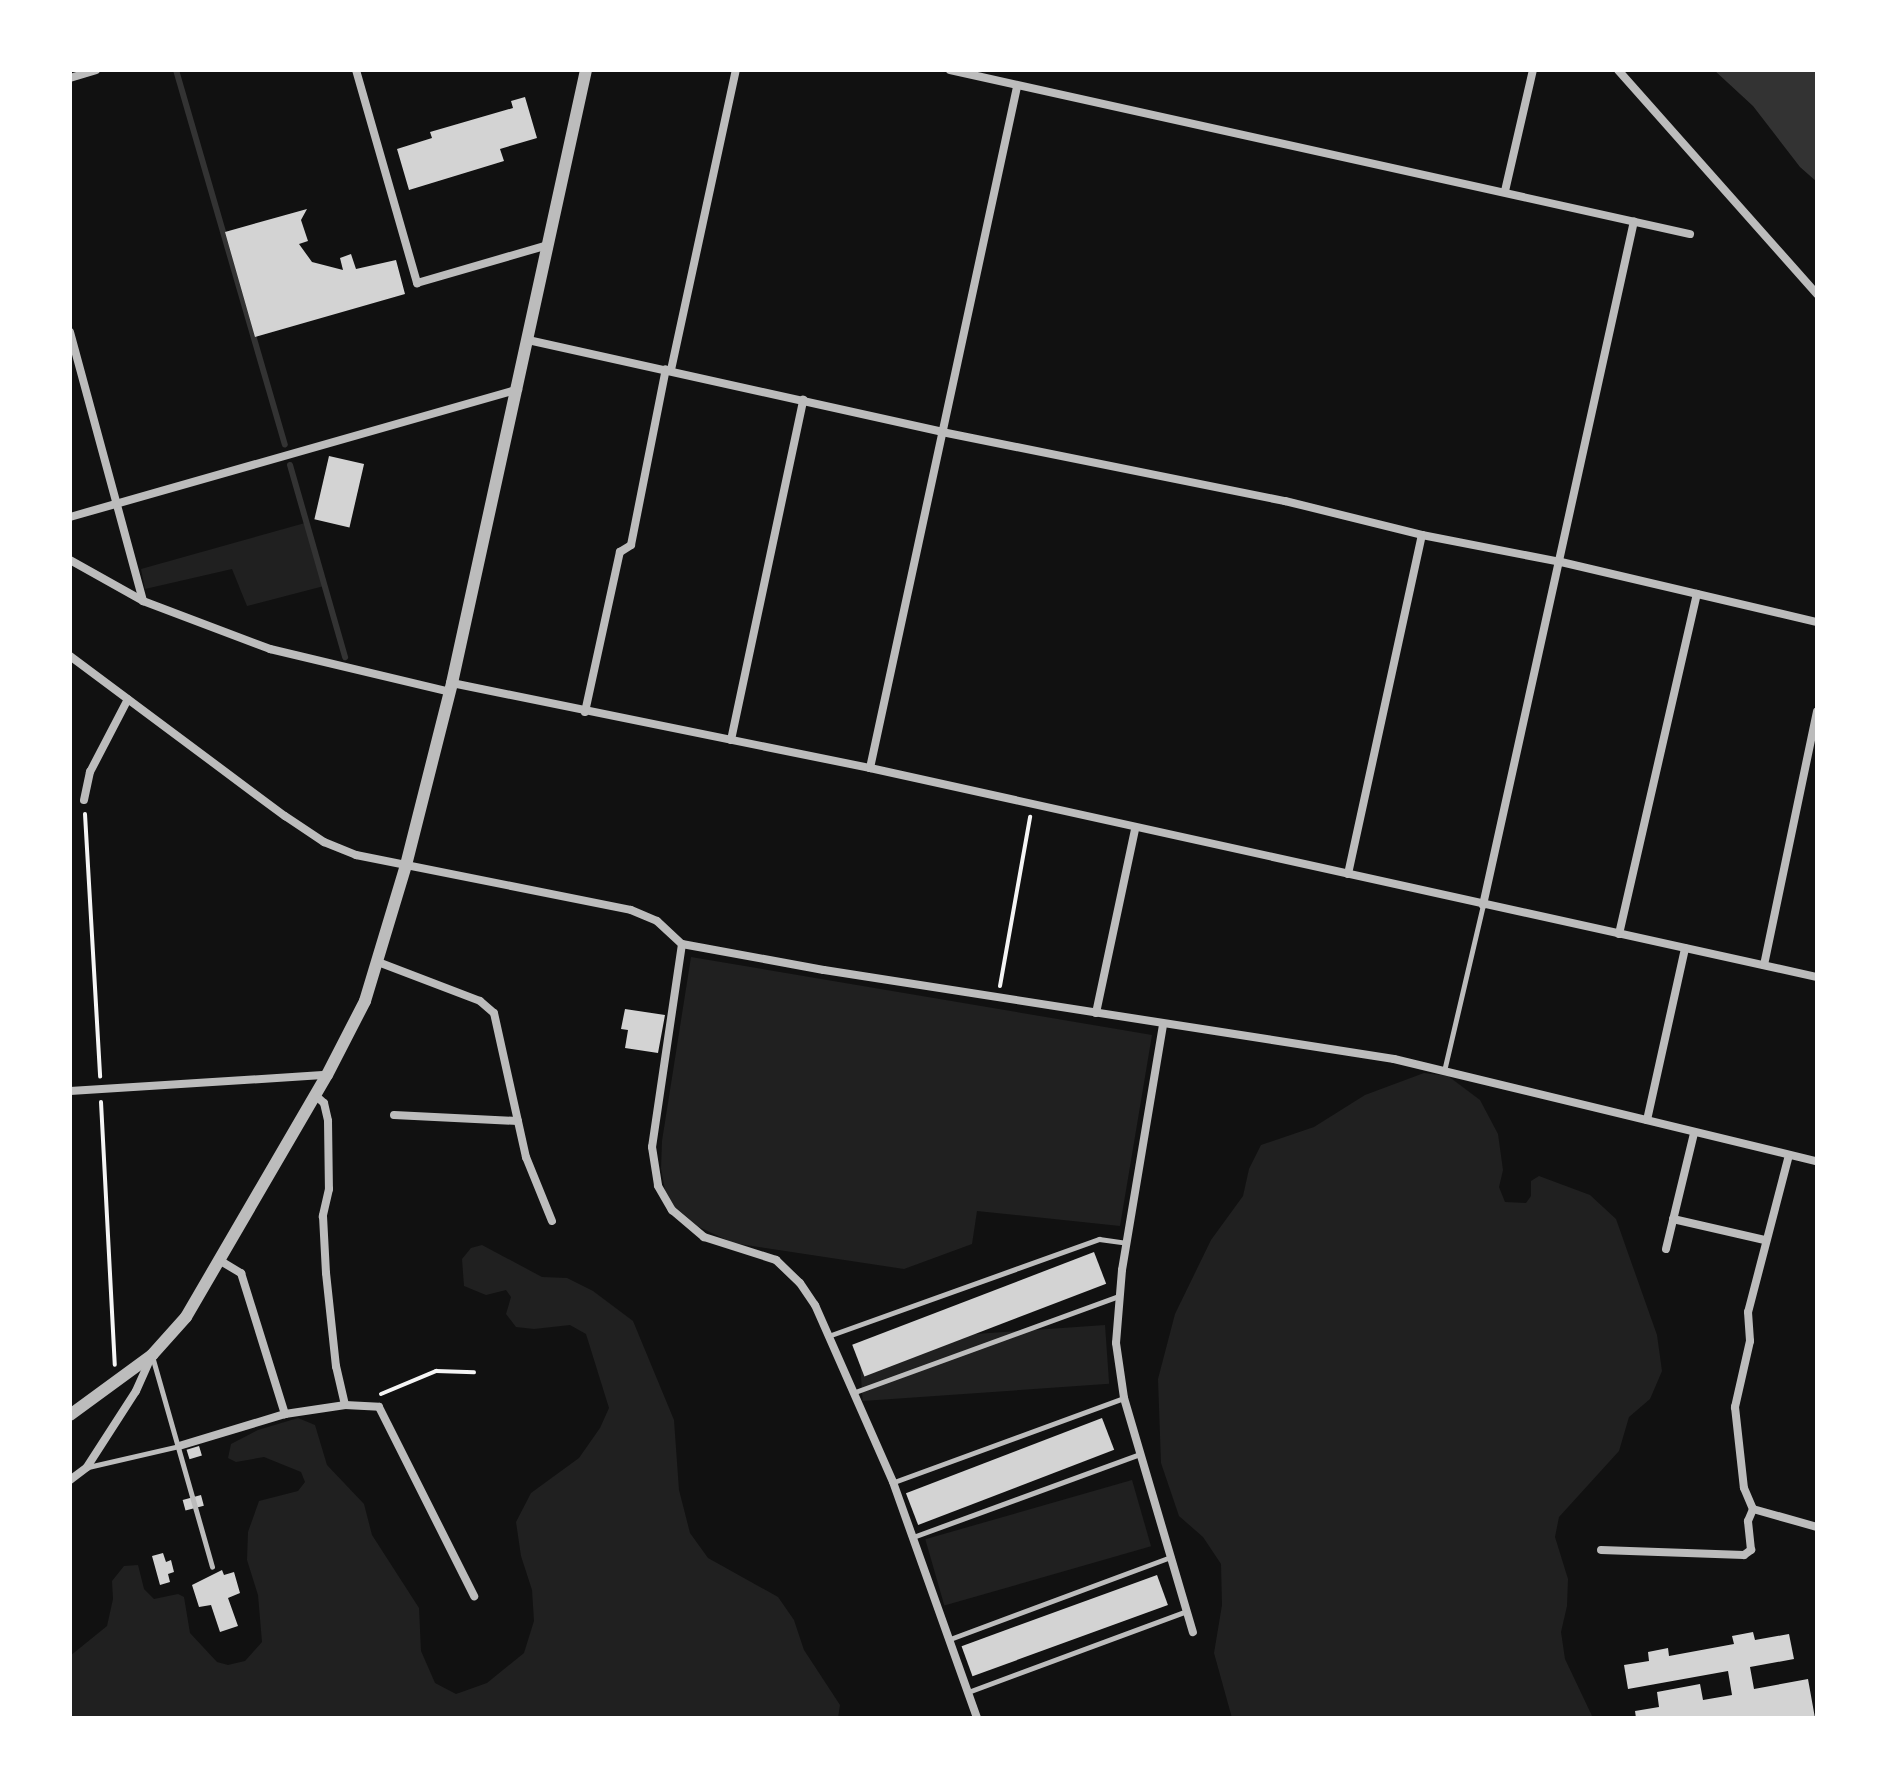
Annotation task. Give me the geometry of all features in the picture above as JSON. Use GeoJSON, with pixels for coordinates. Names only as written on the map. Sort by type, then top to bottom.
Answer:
{"type":"FeatureCollection","features":[{"type":"Feature","properties":{"kind":"street"},"geometry":{"type":"LineString","coordinates":[[70,78],[96,70]]}},
{"type":"Feature","properties":{"kind":"street"},"geometry":{"type":"LineString","coordinates":[[356,70],[417,283],[548,245]]}},
{"type":"Feature","properties":{"kind":"street"},"geometry":{"type":"LineString","coordinates":[[70,1415],[152,1355],[186,1317],[327,1075],[365,1001],[406,865],[451,687],[586,70]]}},
{"type":"Feature","properties":{"kind":"street"},"geometry":{"type":"LineString","coordinates":[[585,712],[620,552],[631,545],[736,70]]}},
{"type":"Feature","properties":{"kind":"street"},"geometry":{"type":"LineString","coordinates":[[950,70],[1690,234]]}},
{"type":"Feature","properties":{"kind":"street"},"geometry":{"type":"LineString","coordinates":[[1505,191],[1533,70]]}},
{"type":"Feature","properties":{"kind":"street"},"geometry":{"type":"LineString","coordinates":[[1618,70],[1817,294]]}},
{"type":"Feature","properties":{"kind":"street"},"geometry":{"type":"LineString","coordinates":[[870,768],[1017,87]]}},
{"type":"Feature","properties":{"kind":"street"},"geometry":{"type":"LineString","coordinates":[[1483,905],[1634,221]]}},
{"type":"Feature","properties":{"kind":"street"},"geometry":{"type":"LineString","coordinates":[[70,332],[119,502],[143,601]]}},
{"type":"Feature","properties":{"kind":"street"},"geometry":{"type":"LineString","coordinates":[[528,340],[942,432],[1285,501],[1422,535],[1561,562],[1817,622]]}},
{"type":"Feature","properties":{"kind":"street"},"geometry":{"type":"LineString","coordinates":[[70,517],[518,389]]}},
{"type":"Feature","properties":{"kind":"street"},"geometry":{"type":"LineString","coordinates":[[731,740],[803,400]]}},
{"type":"Feature","properties":{"kind":"street"},"geometry":{"type":"LineString","coordinates":[[1348,874],[1422,535]]}},
{"type":"Feature","properties":{"kind":"street"},"geometry":{"type":"LineString","coordinates":[[70,560],[143,601],[270,649],[870,768],[1135,829],[1817,977]]}},
{"type":"Feature","properties":{"kind":"street"},"geometry":{"type":"LineString","coordinates":[[1619,934],[1697,594]]}},
{"type":"Feature","properties":{"kind":"street"},"geometry":{"type":"LineString","coordinates":[[70,656],[250,791],[324,842],[356,855],[631,910],[657,921],[682,944],[1163,1025],[1394,1059],[1817,1161]]}},
{"type":"Feature","properties":{"kind":"street"},"geometry":{"type":"LineString","coordinates":[[84,800],[90,772],[128,699]]}},
{"type":"Feature","properties":{"kind":"street"},"geometry":{"type":"LineString","coordinates":[[1764,965],[1817,711]]}},
{"type":"Feature","properties":{"kind":"street"},"geometry":{"type":"LineString","coordinates":[[1096,1013],[1135,829]]}},
{"type":"Feature","properties":{"kind":"street"},"geometry":{"type":"LineString","coordinates":[[682,944],[652,1147],[658,1186],[672,1210],[704,1237],[776,1260],[800,1283],[831,1335],[893,1482],[977,1718]]}},
{"type":"Feature","properties":{"kind":"street"},"geometry":{"type":"LineString","coordinates":[[1647,1120],[1685,948]]}},
{"type":"Feature","properties":{"kind":"street"},"geometry":{"type":"LineString","coordinates":[[378,962],[480,1001],[494,1013],[526,1157],[552,1221]]}},
{"type":"Feature","properties":{"kind":"street"},"geometry":{"type":"LineString","coordinates":[[1163,1025],[1119,1296],[1117,1353],[1124,1398],[1193,1632]]}},
{"type":"Feature","properties":{"kind":"street"},"geometry":{"type":"LineString","coordinates":[[70,1091],[327,1075]]}},
{"type":"Feature","properties":{"kind":"street"},"geometry":{"type":"LineString","coordinates":[[315,1095],[324,1103],[328,1121],[329,1189],[323,1216],[326,1273],[336,1366],[345,1405]]}},
{"type":"Feature","properties":{"kind":"street"},"geometry":{"type":"LineString","coordinates":[[394,1115],[518,1121]]}},
{"type":"Feature","properties":{"kind":"street"},"geometry":{"type":"LineString","coordinates":[[1666,1249],[1694,1133]]}},
{"type":"Feature","properties":{"kind":"street"},"geometry":{"type":"LineString","coordinates":[[1789,1155],[1748,1312],[1750,1341],[1735,1407],[1744,1488],[1753,1509],[1766,1516],[1817,1527]]}},
{"type":"Feature","properties":{"kind":"street"},"geometry":{"type":"LineString","coordinates":[[1673,1219],[1765,1240]]}},
{"type":"Feature","properties":{"kind":"street"},"geometry":{"type":"LineString","coordinates":[[219,1260],[241,1273],[285,1414]]}},
{"type":"Feature","properties":{"kind":"street"},"geometry":{"type":"LineString","coordinates":[[70,1480],[87,1467],[136,1391],[152,1355]]}},
{"type":"Feature","properties":{"kind":"street"},"geometry":{"type":"LineString","coordinates":[[179,1446],[285,1414],[345,1405],[379,1407],[474,1596]]}},
{"type":"Feature","properties":{"kind":"street"},"geometry":{"type":"LineString","coordinates":[[1601,1550],[1744,1555],[1751,1550],[1748,1521],[1753,1509]]}},
{"type":"Feature","properties":{"kind":"lane"},"geometry":{"type":"LineString","coordinates":[[1444,1071],[1483,905]]}},
{"type":"Feature","properties":{"kind":"lane"},"geometry":{"type":"LineString","coordinates":[[831,1335],[1099,1239],[1127,1243]]}},
{"type":"Feature","properties":{"kind":"lane"},"geometry":{"type":"LineString","coordinates":[[855,1392],[1119,1296]]}},
{"type":"Feature","properties":{"kind":"lane"},"geometry":{"type":"LineString","coordinates":[[152,1355],[212,1567]]}},
{"type":"Feature","properties":{"kind":"lane"},"geometry":{"type":"LineString","coordinates":[[893,1482],[1124,1398]]}},
{"type":"Feature","properties":{"kind":"lane"},"geometry":{"type":"LineString","coordinates":[[87,1467],[179,1446]]}},
{"type":"Feature","properties":{"kind":"lane"},"geometry":{"type":"LineString","coordinates":[[912,1537],[1140,1454]]}},
{"type":"Feature","properties":{"kind":"lane"},"geometry":{"type":"LineString","coordinates":[[949,1639],[1171,1557]]}},
{"type":"Feature","properties":{"kind":"lane"},"geometry":{"type":"LineString","coordinates":[[968,1692],[1187,1611]]}},
{"type":"Feature","properties":{"kind":"path"},"geometry":{"type":"LineString","coordinates":[[999,996],[1032,805]]}},
{"type":"Feature","properties":{"kind":"path"},"geometry":{"type":"LineString","coordinates":[[365,1406],[385,1391],[436,1371],[474,1372]]}},
{"type":"Feature","properties":{"kind":"shaded area"},"geometry":{"type":"Polygon","coordinates":[[[1714,70],[1817,70],[1817,182],[1800,167],[1753,106],[1714,70]]]}},
{"type":"Feature","properties":{"kind":"shaded area"},"geometry":{"type":"Polygon","coordinates":[[[305,523],[324,586],[247,606],[232,569],[145,589],[141,569],[305,523]]]}},
{"type":"Feature","properties":{"kind":"shaded area"},"geometry":{"type":"Polygon","coordinates":[[[691,957],[1152,1035],[1120,1226],[977,1211],[972,1244],[904,1269],[733,1243],[697,1226],[674,1206],[665,1190],[661,1169],[662,1141],[691,957]]]}},
{"type":"Feature","properties":{"kind":"shaded area"},"geometry":{"type":"Polygon","coordinates":[[[1424,1073],[1448,1076],[1480,1100],[1498,1134],[1503,1170],[1499,1187],[1505,1202],[1526,1203],[1531,1196],[1531,1181],[1539,1176],[1590,1195],[1616,1219],[1657,1335],[1662,1371],[1650,1399],[1629,1417],[1619,1451],[1559,1517],[1555,1537],[1568,1579],[1567,1606],[1561,1632],[1565,1659],[1593,1718],[1232,1718],[1214,1653],[1222,1605],[1221,1564],[1203,1537],[1179,1516],[1161,1463],[1158,1379],[1175,1314],[1211,1240],[1243,1196],[1249,1169],[1261,1145],[1314,1127],[1365,1095],[1424,1073]]]}},
{"type":"Feature","properties":{"kind":"shaded area"},"geometry":{"type":"Polygon","coordinates":[[[482,1245],[542,1277],[567,1278],[593,1291],[633,1321],[674,1420],[679,1490],[690,1533],[708,1558],[778,1597],[794,1620],[804,1650],[840,1705],[838,1718],[70,1718],[70,1656],[107,1626],[113,1599],[112,1581],[124,1566],[138,1565],[144,1589],[154,1599],[178,1594],[184,1597],[190,1633],[217,1662],[228,1665],[245,1661],[262,1642],[258,1595],[247,1560],[248,1532],[259,1501],[298,1491],[305,1482],[301,1472],[264,1457],[236,1462],[228,1458],[231,1444],[258,1430],[298,1418],[315,1425],[327,1465],[364,1504],[372,1535],[419,1608],[421,1651],[435,1683],[456,1694],[487,1683],[524,1653],[534,1621],[532,1590],[521,1556],[516,1522],[531,1493],[579,1458],[600,1428],[609,1408],[586,1334],[570,1325],[534,1329],[516,1327],[506,1314],[511,1297],[506,1290],[486,1295],[464,1286],[462,1259],[471,1248],[482,1245]]]}},
{"type":"Feature","properties":{"kind":"shaded area"},"geometry":{"type":"Polygon","coordinates":[[[1105,1325],[1109,1384],[863,1401],[859,1342],[1105,1325]]]}},
{"type":"Feature","properties":{"kind":"shaded area"},"geometry":{"type":"Polygon","coordinates":[[[1132,1480],[1151,1546],[944,1606],[925,1539],[1132,1480]]]}},
{"type":"Feature","properties":{"kind":"building"},"geometry":{"type":"Polygon","coordinates":[[[525,97],[537,138],[500,149],[504,161],[409,190],[397,149],[432,138],[430,132],[513,108],[511,101],[525,97]]]}},
{"type":"Feature","properties":{"kind":"building"},"geometry":{"type":"Polygon","coordinates":[[[307,209],[301,220],[308,241],[299,244],[312,262],[343,270],[340,258],[351,254],[356,269],[396,260],[405,294],[255,337],[225,232],[307,209]]]}},
{"type":"Feature","properties":{"kind":"building"},"geometry":{"type":"Polygon","coordinates":[[[329,456],[364,464],[349,527],[314,519],[329,456]]]}},
{"type":"Feature","properties":{"kind":"building"},"geometry":{"type":"Polygon","coordinates":[[[625,1009],[665,1015],[658,1053],[625,1048],[628,1030],[621,1029],[625,1009]]]}},
{"type":"Feature","properties":{"kind":"building"},"geometry":{"type":"Polygon","coordinates":[[[1094,1252],[1106,1284],[864,1377],[852,1345],[1094,1252]]]}},
{"type":"Feature","properties":{"kind":"building"},"geometry":{"type":"Polygon","coordinates":[[[1102,1418],[1114,1450],[918,1525],[906,1493],[1102,1418]]]}},
{"type":"Feature","properties":{"kind":"building"},"geometry":{"type":"Polygon","coordinates":[[[199,1446],[202,1456],[189,1459],[187,1450],[199,1446]]]}},
{"type":"Feature","properties":{"kind":"building"},"geometry":{"type":"Polygon","coordinates":[[[201,1495],[204,1506],[185,1511],[183,1500],[201,1495]]]}},
{"type":"Feature","properties":{"kind":"building"},"geometry":{"type":"Polygon","coordinates":[[[163,1553],[166,1562],[171,1560],[174,1572],[168,1574],[170,1582],[160,1585],[152,1556],[163,1553]]]}},
{"type":"Feature","properties":{"kind":"building"},"geometry":{"type":"Polygon","coordinates":[[[222,1570],[224,1575],[234,1572],[240,1593],[228,1598],[238,1626],[220,1632],[211,1605],[199,1607],[192,1585],[222,1570]]]}},
{"type":"Feature","properties":{"kind":"building"},"geometry":{"type":"Polygon","coordinates":[[[1157,1575],[1168,1605],[972,1676],[962,1646],[1157,1575]]]}},
{"type":"Feature","properties":{"kind":"building"},"geometry":{"type":"Polygon","coordinates":[[[1753,1632],[1755,1640],[1789,1634],[1794,1659],[1750,1667],[1754,1689],[1808,1679],[1815,1718],[1636,1718],[1635,1711],[1659,1707],[1657,1692],[1700,1684],[1703,1700],[1732,1695],[1728,1671],[1628,1689],[1624,1665],[1649,1661],[1648,1652],[1668,1648],[1669,1656],[1734,1644],[1732,1636],[1753,1632]]]}},
{"type":"Feature","properties":{"kind":"waterway"},"geometry":{"type":"LineString","coordinates":[[176,70],[285,444]]}},
{"type":"Feature","properties":{"kind":"waterway"},"geometry":{"type":"LineString","coordinates":[[290,465],[345,657]]}}]}
